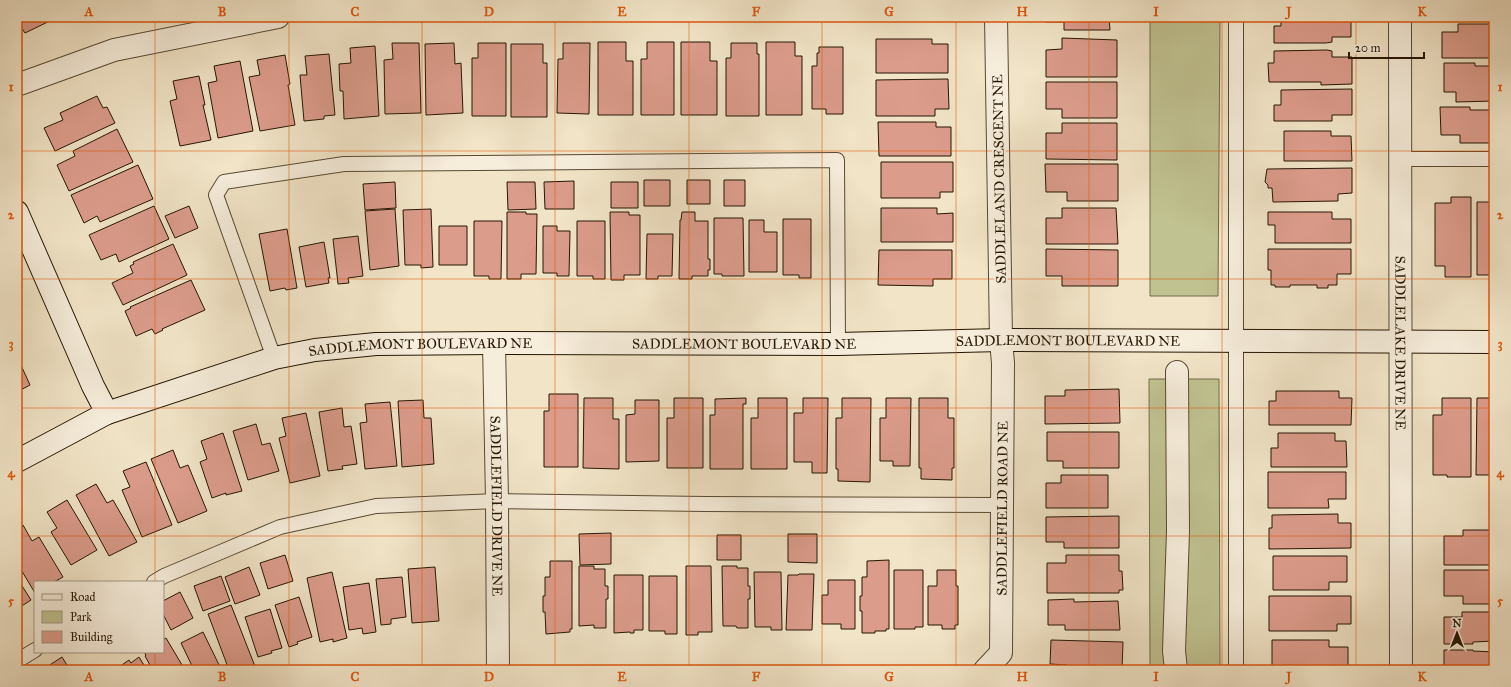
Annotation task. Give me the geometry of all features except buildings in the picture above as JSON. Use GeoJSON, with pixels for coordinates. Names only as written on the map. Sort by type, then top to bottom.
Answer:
{"type":"FeatureCollection","features":[{"type":"Feature","properties":{"kind":"street"},"geometry":{"type":"LineString","coordinates":[[17,85],[114,50],[278,17]]}},
{"type":"Feature","properties":{"kind":"street","name":"SADDLELAND CRESCENT NE"},"geometry":{"type":"LineString","coordinates":[[996,17],[1001,340]]}},
{"type":"Feature","properties":{"kind":"street","name":"SADDLELAKE DRIVE NE"},"geometry":{"type":"LineString","coordinates":[[1400,17],[1401,670]]}},
{"type":"Feature","properties":{"kind":"street"},"geometry":{"type":"LineString","coordinates":[[17,212],[93,386],[107,413]]}},
{"type":"Feature","properties":{"kind":"street","name":"SADDLEMONT BOULEVARD NE"},"geometry":{"type":"LineString","coordinates":[[17,461],[107,413],[274,358],[315,350],[376,344],[838,344],[1001,340],[1494,342]]}},
{"type":"Feature","properties":{"kind":"street","name":"SADDLEFIELD ROAD NE"},"geometry":{"type":"LineString","coordinates":[[985,670],[1001,653],[1003,364],[1001,340]]}},
{"type":"Feature","properties":{"kind":"street","name":"SADDLEFIELD DRIVE NE"},"geometry":{"type":"LineString","coordinates":[[494,343],[498,670]]}},
{"type":"Feature","properties":{"kind":"street"},"geometry":{"type":"LineString","coordinates":[[1176,670],[1175,603],[1178,531],[1177,372]]}},
{"type":"Feature","properties":{"kind":"lane"},"geometry":{"type":"LineString","coordinates":[[1236,17],[1236,670]]}},
{"type":"Feature","properties":{"kind":"lane"},"geometry":{"type":"LineString","coordinates":[[1401,159],[1494,159]]}},
{"type":"Feature","properties":{"kind":"lane"},"geometry":{"type":"LineString","coordinates":[[274,358],[216,195],[224,182],[344,164],[837,160],[838,344]]}},
{"type":"Feature","properties":{"kind":"lane"},"geometry":{"type":"LineString","coordinates":[[156,581],[164,576],[280,527],[376,506],[497,501],[705,504],[1002,505]]}},
{"type":"Feature","properties":{"kind":"lane"},"geometry":{"type":"LineString","coordinates":[[17,661],[34,651]]}},
{"type":"Feature","properties":{"kind":"green space"},"geometry":{"type":"Polygon","coordinates":[[[1150,17],[1220,17],[1218,296],[1150,296],[1150,17]]]}},
{"type":"Feature","properties":{"kind":"green space"},"geometry":{"type":"Polygon","coordinates":[[[1149,379],[1219,379],[1220,670],[1150,670],[1149,379]]]}}]}
